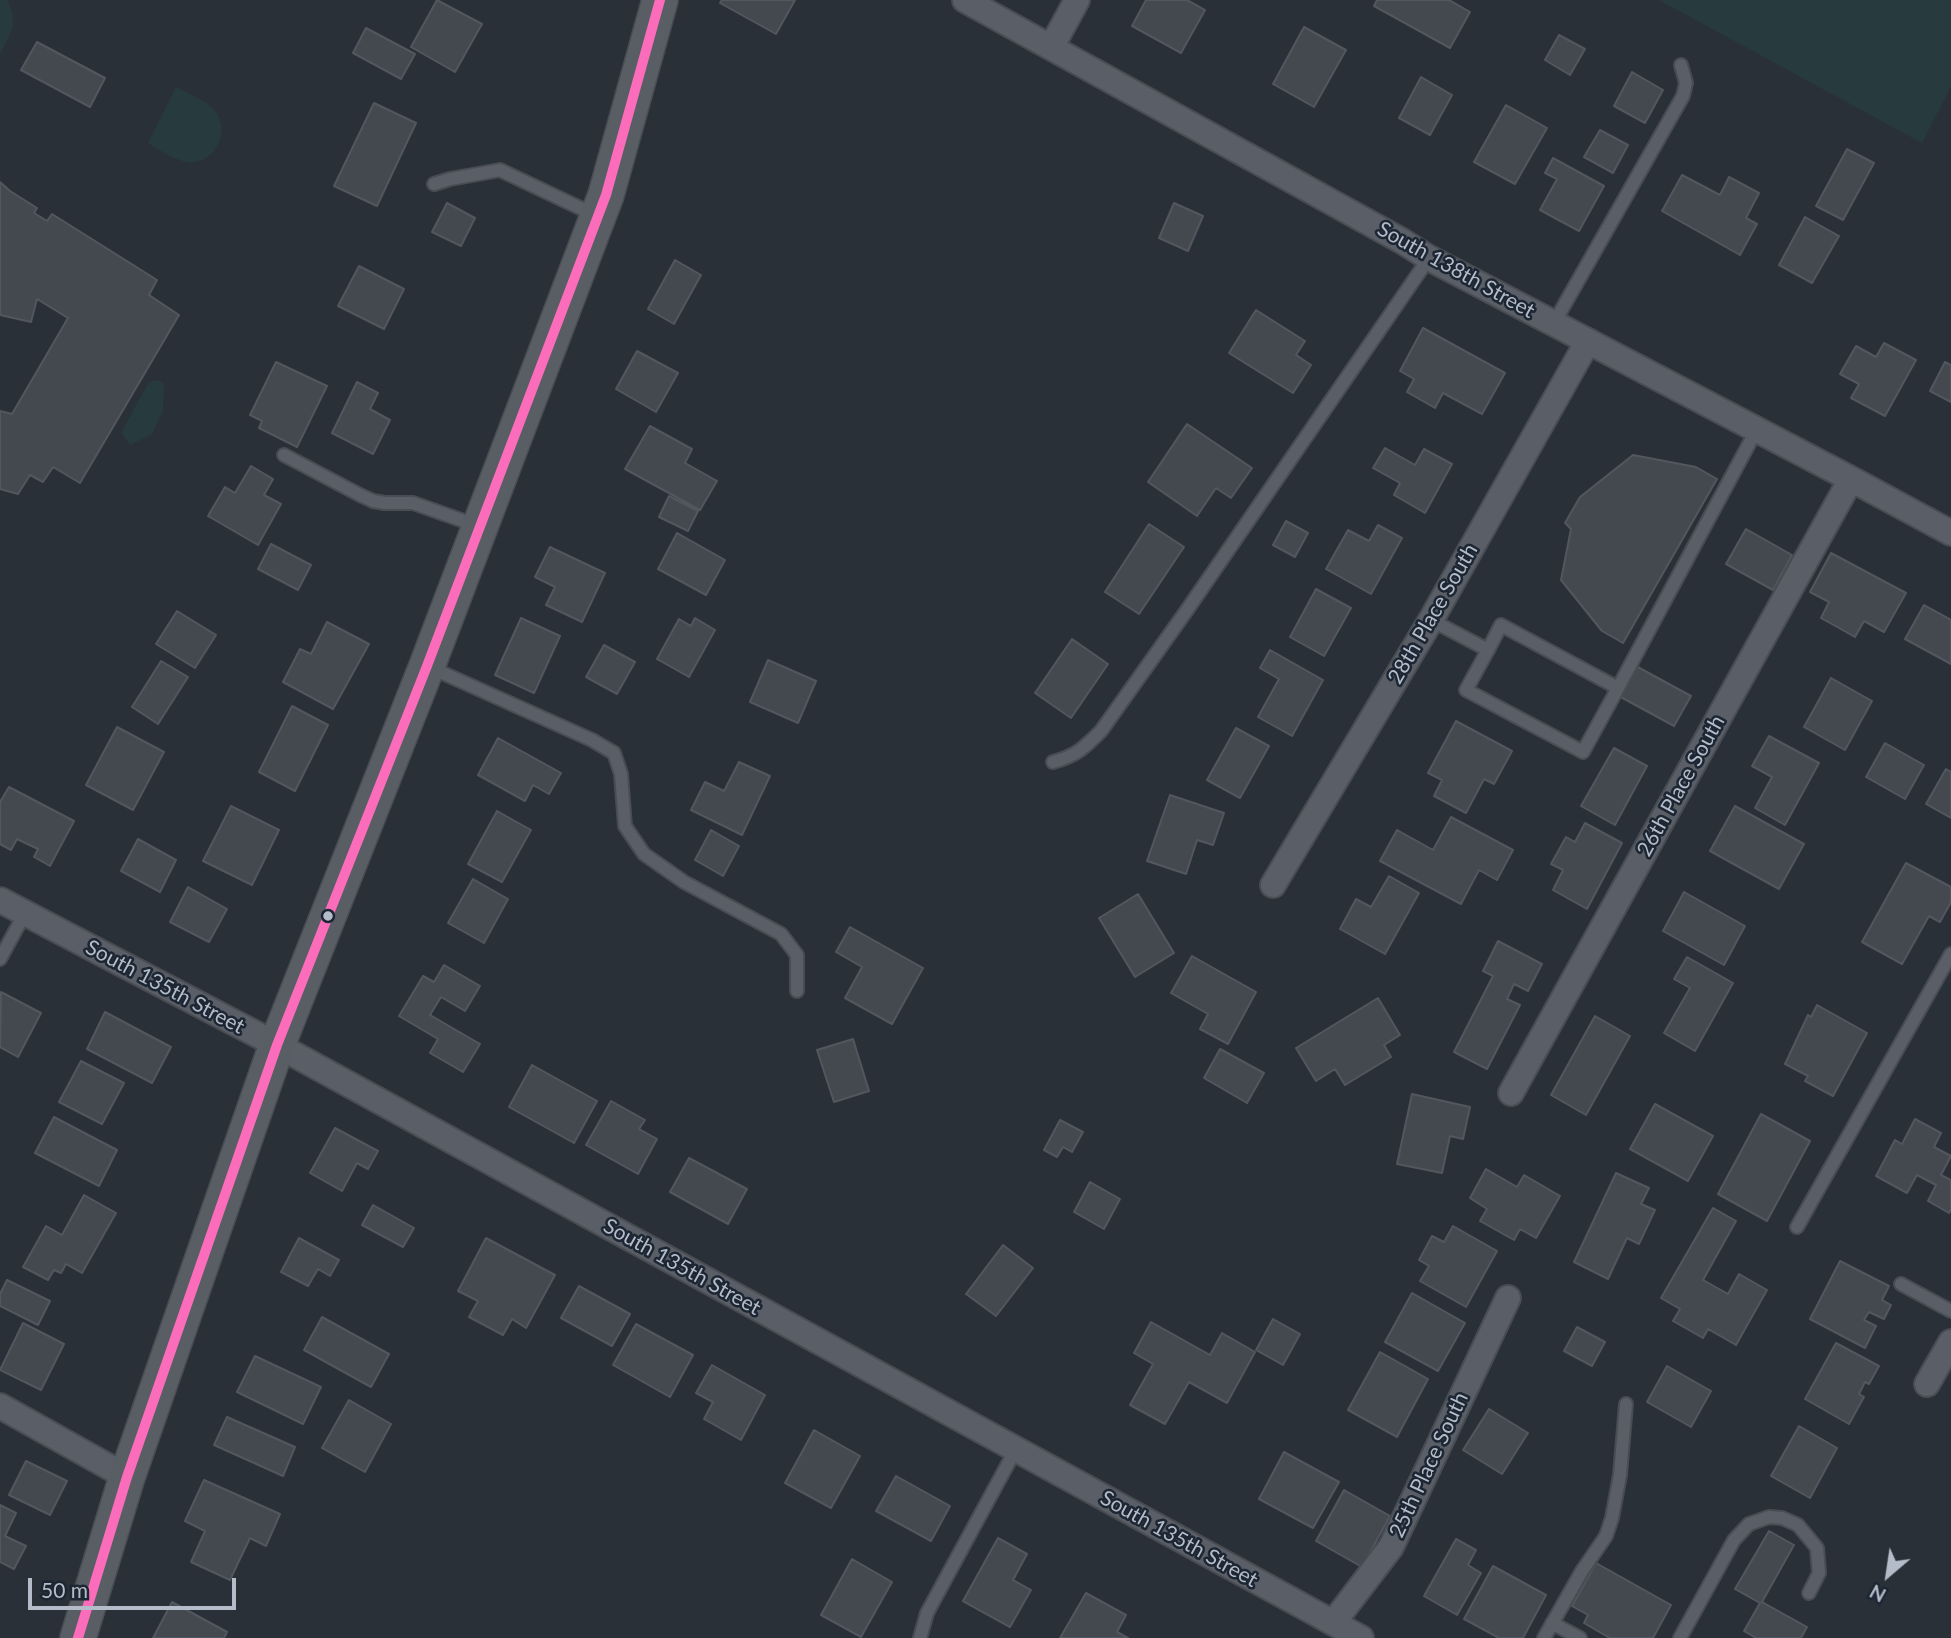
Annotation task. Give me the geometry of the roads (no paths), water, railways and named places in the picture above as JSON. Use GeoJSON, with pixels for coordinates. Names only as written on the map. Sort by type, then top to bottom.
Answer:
{"type":"FeatureCollection","features":[{"type":"Feature","properties":{"kind":"street"},"geometry":{"type":"LineString","coordinates":[[78,1638],[127,1477],[277,1045],[427,666],[606,195],[660,0]]}},
{"type":"Feature","properties":{"kind":"street","name":"South 138th Street"},"geometry":{"type":"LineString","coordinates":[[965,0],[1429,257],[1951,533]]}},
{"type":"Feature","properties":{"kind":"street"},"geometry":{"type":"LineString","coordinates":[[1052,46],[1077,0]]}},
{"type":"Feature","properties":{"kind":"street","name":"28th Place South"},"geometry":{"type":"LineString","coordinates":[[1273,885],[1431,620],[1588,341]]}},
{"type":"Feature","properties":{"kind":"street","name":"26th Place South"},"geometry":{"type":"LineString","coordinates":[[1511,1093],[1851,479]]}},
{"type":"Feature","properties":{"kind":"street","name":"South 135th Street"},"geometry":{"type":"LineString","coordinates":[[0,900],[277,1045],[1016,1449],[1331,1627],[1361,1638]]}},
{"type":"Feature","properties":{"kind":"street","name":"25th Place South"},"geometry":{"type":"LineString","coordinates":[[1331,1627],[1391,1547],[1508,1298]]}},
{"type":"Feature","properties":{"kind":"street"},"geometry":{"type":"LineString","coordinates":[[1927,1384],[1951,1342]]}},
{"type":"Feature","properties":{"kind":"street"},"geometry":{"type":"LineString","coordinates":[[0,1406],[127,1477]]}},
{"type":"Feature","properties":{"kind":"lane"},"geometry":{"type":"LineString","coordinates":[[1554,323],[1683,96],[1686,83],[1681,65]]}},
{"type":"Feature","properties":{"kind":"lane"},"geometry":{"type":"LineString","coordinates":[[435,184],[500,170],[597,216]]}},
{"type":"Feature","properties":{"kind":"lane"},"geometry":{"type":"LineString","coordinates":[[1053,762],[1070,758],[1101,732],[1429,257]]}},
{"type":"Feature","properties":{"kind":"lane"},"geometry":{"type":"LineString","coordinates":[[1618,688],[1500,625],[1466,690],[1583,752],[1618,688],[1757,429]]}},
{"type":"Feature","properties":{"kind":"lane"},"geometry":{"type":"LineString","coordinates":[[284,455],[373,501],[413,503],[479,527]]}},
{"type":"Feature","properties":{"kind":"lane"},"geometry":{"type":"LineString","coordinates":[[1431,620],[1488,650]]}},
{"type":"Feature","properties":{"kind":"lane"},"geometry":{"type":"LineString","coordinates":[[427,666],[592,740],[614,753],[621,774],[625,826],[644,854],[684,882],[781,934],[797,955],[797,991]]}},
{"type":"Feature","properties":{"kind":"lane"},"geometry":{"type":"LineString","coordinates":[[0,959],[24,913]]}},
{"type":"Feature","properties":{"kind":"lane"},"geometry":{"type":"LineString","coordinates":[[1797,1227],[1951,954]]}},
{"type":"Feature","properties":{"kind":"lane"},"geometry":{"type":"LineString","coordinates":[[1900,1284],[1951,1311]]}},
{"type":"Feature","properties":{"kind":"lane"},"geometry":{"type":"LineString","coordinates":[[1544,1638],[1581,1571],[1606,1535],[1612,1518],[1620,1475],[1626,1404]]}},
{"type":"Feature","properties":{"kind":"lane"},"geometry":{"type":"LineString","coordinates":[[920,1638],[927,1613],[1016,1449]]}},
{"type":"Feature","properties":{"kind":"lane"},"geometry":{"type":"LineString","coordinates":[[1680,1638],[1734,1540],[1749,1524],[1769,1517],[1782,1518],[1798,1525],[1817,1548],[1818,1573],[1809,1593]]}},
{"type":"Feature","properties":{"kind":"lane"},"geometry":{"type":"LineString","coordinates":[[1552,1623],[1580,1638]]}}]}
